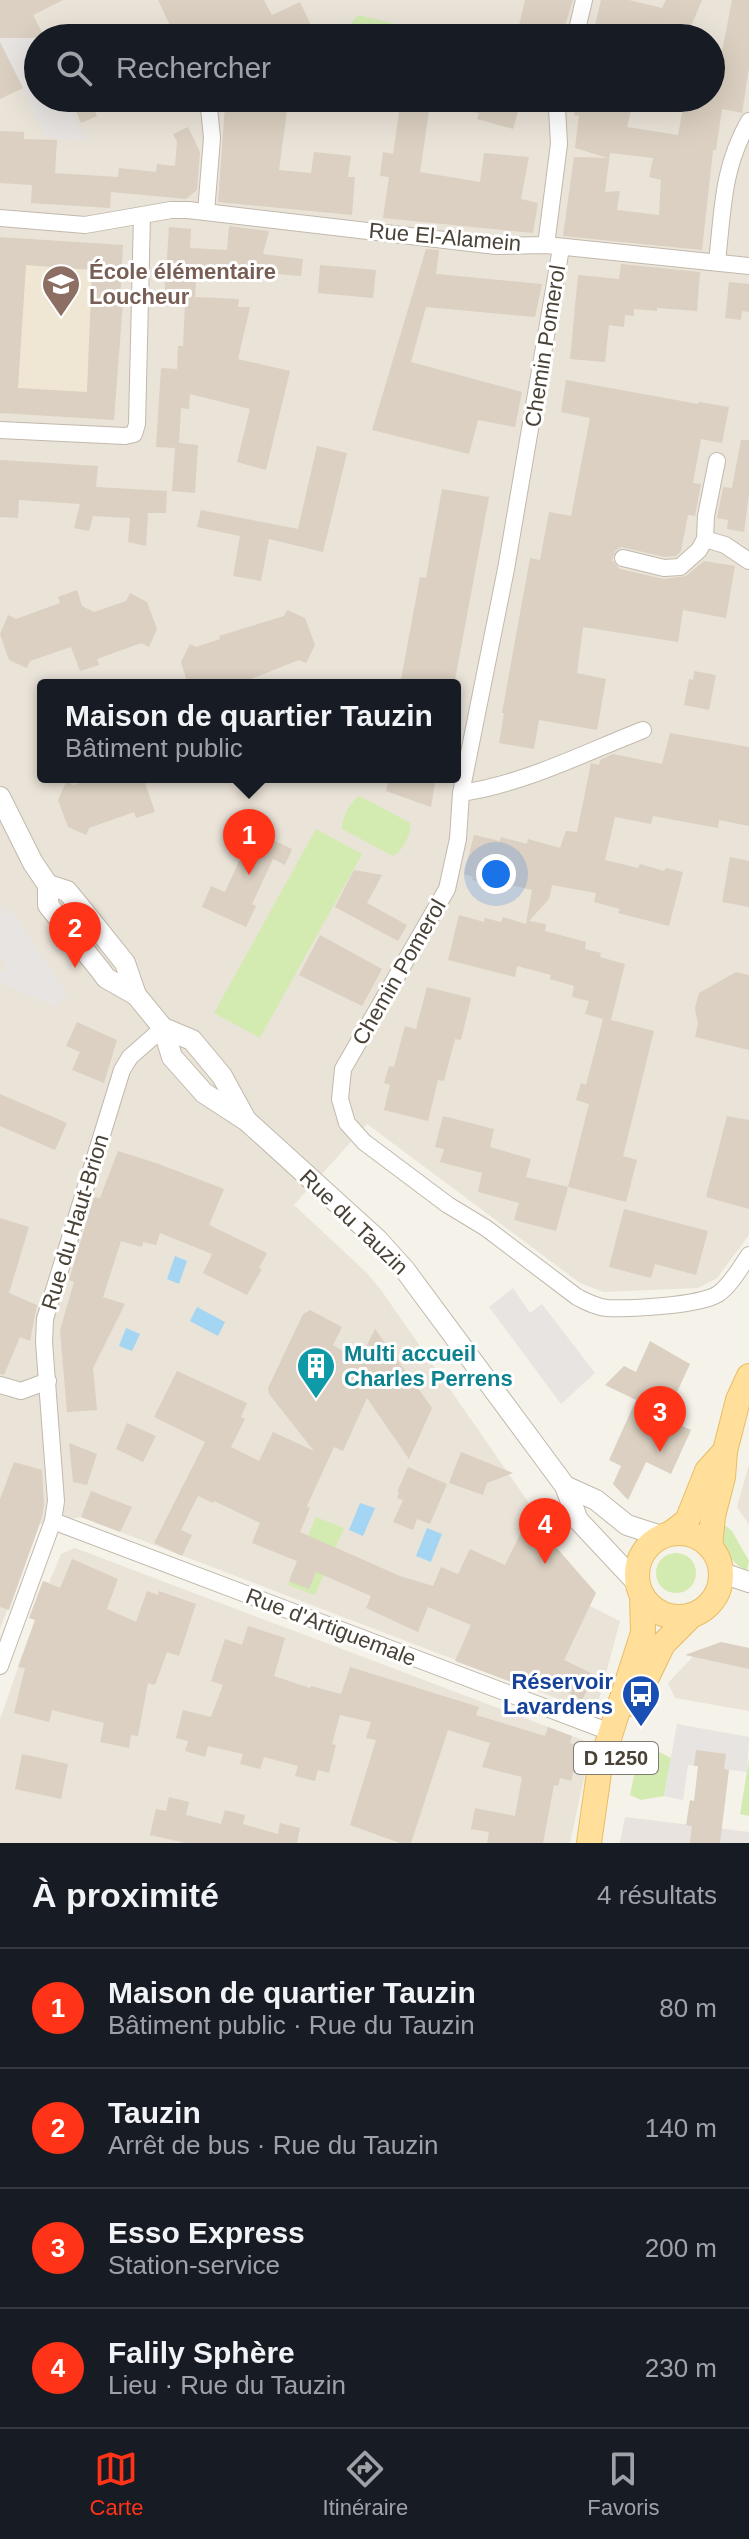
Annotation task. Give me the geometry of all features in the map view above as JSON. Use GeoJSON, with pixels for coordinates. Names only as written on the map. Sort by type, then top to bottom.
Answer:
{"type":"FeatureCollection","features":[{"type":"Feature","properties":{"kind":"main road"},"geometry":{"type":"LineString","coordinates":[[710,1546],[725,1451],[738,1400],[749,1376]]}},
{"type":"Feature","properties":{"kind":"main road"},"geometry":{"type":"LineString","coordinates":[[666,1534],[685,1532],[699,1537],[710,1546],[720,1562],[722,1573],[717,1593],[711,1602],[692,1615],[677,1617],[651,1607],[639,1590],[638,1561],[643,1551],[666,1534],[687,1521],[707,1471],[725,1451]]}},
{"type":"Feature","properties":{"kind":"main road","name":"D 1250"},"geometry":{"type":"LineString","coordinates":[[591,1833],[600,1766],[643,1633],[639,1590]]}},
{"type":"Feature","properties":{"kind":"main road","name":"D 1250"},"geometry":{"type":"LineString","coordinates":[[591,1833],[638,1693],[663,1644],[692,1615]]}},
{"type":"Feature","properties":{"kind":"street"},"geometry":{"type":"LineString","coordinates":[[578,24],[584,0]]}},
{"type":"Feature","properties":{"kind":"street"},"geometry":{"type":"LineString","coordinates":[[206,212],[212,138],[211,112]]}},
{"type":"Feature","properties":{"kind":"street","name":"Chemin Pomerol"},"geometry":{"type":"LineString","coordinates":[[557,112],[559,144],[553,246],[506,569],[461,793],[458,839],[447,889],[343,1069],[340,1099],[347,1123],[364,1142],[577,1297],[594,1305],[607,1308],[705,1300],[726,1287],[749,1255]]}},
{"type":"Feature","properties":{"kind":"street"},"geometry":{"type":"LineString","coordinates":[[717,262],[727,169],[749,121]]}},
{"type":"Feature","properties":{"kind":"street","name":"Rue El-Alamein"},"geometry":{"type":"LineString","coordinates":[[0,218],[85,225],[171,210],[206,212],[496,246],[553,246],[749,266]]}},
{"type":"Feature","properties":{"kind":"street"},"geometry":{"type":"LineString","coordinates":[[0,430],[134,434],[137,424],[142,216]]}},
{"type":"Feature","properties":{"kind":"street"},"geometry":{"type":"LineString","coordinates":[[623,558],[664,568],[680,567],[699,550],[705,539],[706,516],[717,461]]}},
{"type":"Feature","properties":{"kind":"street"},"geometry":{"type":"LineString","coordinates":[[705,539],[725,545],[749,561]]}},
{"type":"Feature","properties":{"kind":"street"},"geometry":{"type":"LineString","coordinates":[[461,793],[480,791],[534,773],[643,730]]}},
{"type":"Feature","properties":{"kind":"street","name":"Rue du Tauzin"},"geometry":{"type":"LineString","coordinates":[[0,797],[21,842],[48,885],[67,891],[74,899],[125,963],[136,995],[163,1028],[192,1040],[222,1076],[247,1121],[378,1240],[405,1270],[565,1486],[578,1520],[639,1590]]}},
{"type":"Feature","properties":{"kind":"street","name":"Rue du Haut-Brion"},"geometry":{"type":"LineString","coordinates":[[0,1666],[4,1644],[53,1521],[56,1501],[45,1319],[122,1070],[130,1057],[163,1028]]}},
{"type":"Feature","properties":{"kind":"street"},"geometry":{"type":"LineString","coordinates":[[0,1385],[21,1391],[48,1381]]}},
{"type":"Feature","properties":{"kind":"street","name":"Rue du Tauzin"},"geometry":{"type":"LineString","coordinates":[[565,1486],[596,1500],[627,1525],[666,1534]]}},
{"type":"Feature","properties":{"kind":"street","name":"Rue d'Artiguemale"},"geometry":{"type":"LineString","coordinates":[[53,1521],[610,1732]]}},
{"type":"Feature","properties":{"kind":"street"},"geometry":{"type":"LineString","coordinates":[[722,1573],[749,1582]]}},
{"type":"Feature","properties":{"kind":"shaded area"},"geometry":{"type":"Polygon","coordinates":[[[0,0],[749,0],[749,1235],[717,1278],[698,1288],[603,1292],[580,1283],[367,1124],[294,1205],[381,1290],[533,1509],[508,1560],[511,1567],[620,1621],[598,1703],[587,1710],[81,1517],[40,1524],[0,1629],[0,0]]]}},
{"type":"Feature","properties":{"kind":"shaded area"},"geometry":{"type":"Polygon","coordinates":[[[23,15],[28,24],[24,24],[24,93],[0,42],[0,27],[23,15]]]}},
{"type":"Feature","properties":{"kind":"shaded area"},"geometry":{"type":"Polygon","coordinates":[[[33,112],[73,112],[86,141],[45,138],[33,112]]]}},
{"type":"Feature","properties":{"kind":"shaded area","name":"École élémentaire Loucheur"},"geometry":{"type":"Polygon","coordinates":[[[0,237],[123,245],[120,302],[123,302],[114,420],[0,413],[0,237]]]}},
{"type":"Feature","properties":{"kind":"shaded area"},"geometry":{"type":"Polygon","coordinates":[[[4,905],[16,917],[68,995],[55,1006],[0,983],[0,974],[6,968],[0,958],[0,916],[4,905]]]}},
{"type":"Feature","properties":{"kind":"shaded area"},"geometry":{"type":"Polygon","coordinates":[[[513,1288],[530,1313],[542,1304],[595,1373],[561,1404],[489,1307],[513,1288]]]}},
{"type":"Feature","properties":{"kind":"shaded area"},"geometry":{"type":"Polygon","coordinates":[[[749,1464],[749,1525],[737,1507],[749,1464]]]}},
{"type":"Feature","properties":{"kind":"shaded area"},"geometry":{"type":"Polygon","coordinates":[[[75,1548],[583,1740],[589,1755],[570,1843],[0,1843],[0,1719],[35,1620],[30,1618],[45,1581],[49,1583],[61,1554],[75,1548]]]}},
{"type":"Feature","properties":{"kind":"shaded area"},"geometry":{"type":"Polygon","coordinates":[[[723,1643],[749,1648],[749,1711],[675,1698],[668,1683],[699,1650],[723,1643]]]}},
{"type":"Feature","properties":{"kind":"shaded area"},"geometry":{"type":"Polygon","coordinates":[[[677,1724],[749,1737],[747,1772],[688,1765],[683,1800],[664,1796],[677,1724]]]}},
{"type":"Feature","properties":{"kind":"shaded area"},"geometry":{"type":"Polygon","coordinates":[[[625,1817],[749,1832],[749,1843],[620,1843],[625,1817]]]}},
{"type":"Feature","properties":{"kind":"green space"},"geometry":{"type":"Polygon","coordinates":[[[357,16],[362,16],[395,24],[351,24],[357,16]]]}},
{"type":"Feature","properties":{"kind":"green space"},"geometry":{"type":"Polygon","coordinates":[[[360,796],[410,823],[406,842],[393,856],[342,829],[347,810],[360,796]]]}},
{"type":"Feature","properties":{"kind":"green space"},"geometry":{"type":"Polygon","coordinates":[[[316,829],[362,854],[260,1038],[214,1013],[316,829]]]}},
{"type":"Feature","properties":{"kind":"green space"},"geometry":{"type":"Polygon","coordinates":[[[316,1517],[344,1528],[315,1595],[288,1585],[316,1517]]]}},
{"type":"Feature","properties":{"kind":"green space"},"geometry":{"type":"Polygon","coordinates":[[[722,1523],[732,1531],[749,1561],[747,1571],[735,1563],[727,1551],[722,1538],[722,1523]]]}},
{"type":"Feature","properties":{"kind":"green space"},"geometry":{"type":"Polygon","coordinates":[[[676,1553],[690,1559],[696,1573],[690,1587],[676,1593],[662,1587],[656,1573],[662,1559],[676,1553]]]}},
{"type":"Feature","properties":{"kind":"green space"},"geometry":{"type":"Polygon","coordinates":[[[655,1750],[671,1758],[664,1796],[641,1800],[630,1795],[639,1752],[655,1750]]]}},
{"type":"Feature","properties":{"kind":"green space"},"geometry":{"type":"Polygon","coordinates":[[[749,1759],[749,1816],[740,1814],[749,1759]]]}},
{"type":"Feature","properties":{"kind":"water"},"geometry":{"type":"Polygon","coordinates":[[[175,1256],[187,1261],[179,1284],[167,1279],[175,1256]]]}},
{"type":"Feature","properties":{"kind":"water"},"geometry":{"type":"Polygon","coordinates":[[[197,1307],[225,1322],[218,1336],[190,1321],[197,1307]]]}},
{"type":"Feature","properties":{"kind":"water"},"geometry":{"type":"Polygon","coordinates":[[[126,1328],[140,1334],[132,1351],[119,1346],[126,1328]]]}},
{"type":"Feature","properties":{"kind":"water"},"geometry":{"type":"Polygon","coordinates":[[[360,1503],[375,1508],[363,1536],[349,1530],[360,1503]]]}},
{"type":"Feature","properties":{"kind":"water"},"geometry":{"type":"Polygon","coordinates":[[[427,1528],[442,1534],[431,1562],[416,1556],[427,1528]]]}},
{"type":"Feature","properties":{"kind":"building"},"geometry":{"type":"Polygon","coordinates":[[[0,0],[63,0],[33,15],[38,24],[24,24],[24,38],[0,38],[0,0]]]}},
{"type":"Feature","properties":{"kind":"building"},"geometry":{"type":"Polygon","coordinates":[[[158,0],[264,0],[272,15],[300,2],[310,24],[169,24],[158,0]]]}},
{"type":"Feature","properties":{"kind":"building"},"geometry":{"type":"Polygon","coordinates":[[[525,0],[573,0],[565,24],[519,24],[525,0]]]}},
{"type":"Feature","properties":{"kind":"building"},"geometry":{"type":"Polygon","coordinates":[[[601,0],[629,0],[662,8],[666,0],[702,0],[692,24],[595,24],[601,0]]]}},
{"type":"Feature","properties":{"kind":"building"},"geometry":{"type":"Polygon","coordinates":[[[732,0],[749,0],[749,68],[742,113],[725,110],[725,36],[732,0]]]}},
{"type":"Feature","properties":{"kind":"building"},"geometry":{"type":"Polygon","coordinates":[[[0,42],[23,88],[0,99],[0,42]]]}},
{"type":"Feature","properties":{"kind":"building"},"geometry":{"type":"Polygon","coordinates":[[[76,112],[95,112],[97,116],[81,123],[76,112]]]}},
{"type":"Feature","properties":{"kind":"building"},"geometry":{"type":"Polygon","coordinates":[[[225,112],[287,112],[279,170],[311,173],[314,152],[351,156],[348,177],[355,177],[352,215],[218,202],[225,112]]]}},
{"type":"Feature","properties":{"kind":"building"},"geometry":{"type":"Polygon","coordinates":[[[399,112],[429,112],[420,172],[480,182],[484,153],[529,157],[521,199],[538,203],[533,233],[383,218],[389,177],[380,176],[383,152],[393,154],[399,112]]]}},
{"type":"Feature","properties":{"kind":"building"},"geometry":{"type":"Polygon","coordinates":[[[472,112],[518,112],[513,129],[477,119],[479,113],[472,112]]]}},
{"type":"Feature","properties":{"kind":"building"},"geometry":{"type":"Polygon","coordinates":[[[575,112],[631,112],[627,127],[678,135],[682,112],[722,112],[716,150],[713,150],[702,250],[563,236],[574,157],[608,158],[575,148],[579,116],[574,115],[575,112]],[[610,153],[605,192],[620,191],[617,210],[659,215],[661,180],[649,177],[653,158],[610,153]]]}},
{"type":"Feature","properties":{"kind":"building"},"geometry":{"type":"Polygon","coordinates":[[[188,127],[200,152],[197,190],[186,199],[111,192],[110,208],[31,203],[32,185],[0,183],[0,131],[24,132],[24,139],[57,140],[55,173],[118,177],[119,168],[156,172],[157,164],[175,166],[177,142],[173,134],[188,127]]]}},
{"type":"Feature","properties":{"kind":"building"},"geometry":{"type":"Polygon","coordinates":[[[229,226],[269,231],[263,254],[303,259],[301,276],[197,267],[195,297],[239,299],[238,307],[250,307],[238,359],[290,371],[266,470],[237,462],[250,409],[190,394],[189,409],[181,408],[179,443],[198,445],[195,493],[172,491],[175,448],[156,447],[161,368],[177,369],[178,346],[183,346],[185,304],[164,303],[169,227],[191,229],[190,248],[227,250],[229,226]]]}},
{"type":"Feature","properties":{"kind":"building","name":"École élémentaire Loucheur"},"geometry":{"type":"Polygon","coordinates":[[[0,237],[123,245],[120,303],[123,302],[114,420],[0,413],[0,237]],[[26,265],[18,388],[87,392],[92,270],[26,265]]]}},
{"type":"Feature","properties":{"kind":"building"},"geometry":{"type":"Polygon","coordinates":[[[426,249],[439,250],[436,274],[542,284],[535,317],[426,307],[411,362],[522,392],[515,427],[478,420],[469,454],[372,430],[426,249]]]}},
{"type":"Feature","properties":{"kind":"building"},"geometry":{"type":"Polygon","coordinates":[[[621,264],[700,272],[697,311],[634,309],[634,316],[625,315],[624,327],[609,325],[605,362],[570,359],[578,275],[619,279],[621,264]]]}},
{"type":"Feature","properties":{"kind":"building"},"geometry":{"type":"Polygon","coordinates":[[[320,265],[376,270],[373,298],[318,293],[320,265]]]}},
{"type":"Feature","properties":{"kind":"building"},"geometry":{"type":"Polygon","coordinates":[[[729,282],[749,284],[749,312],[742,311],[741,320],[725,318],[729,282]]]}},
{"type":"Feature","properties":{"kind":"building"},"geometry":{"type":"Polygon","coordinates":[[[566,380],[729,407],[722,443],[701,439],[693,483],[701,484],[695,516],[688,515],[681,551],[676,556],[665,557],[621,547],[615,551],[612,560],[620,569],[664,579],[686,576],[704,561],[735,566],[726,618],[683,610],[678,642],[583,627],[577,673],[606,679],[597,730],[539,720],[534,749],[499,743],[530,558],[540,560],[549,512],[571,516],[590,418],[561,412],[566,380]]]}},
{"type":"Feature","properties":{"kind":"building"},"geometry":{"type":"Polygon","coordinates":[[[741,440],[749,440],[749,494],[744,532],[727,529],[728,520],[717,518],[723,487],[732,488],[741,440]]]}},
{"type":"Feature","properties":{"kind":"building"},"geometry":{"type":"Polygon","coordinates":[[[317,446],[347,453],[323,552],[269,539],[261,581],[233,576],[240,536],[197,527],[201,510],[298,529],[317,446]]]}},
{"type":"Feature","properties":{"kind":"building"},"geometry":{"type":"Polygon","coordinates":[[[0,460],[98,466],[96,487],[167,491],[166,513],[148,513],[146,546],[128,542],[130,518],[93,516],[89,531],[74,528],[80,504],[19,500],[18,518],[0,517],[0,460]]]}},
{"type":"Feature","properties":{"kind":"building"},"geometry":{"type":"Polygon","coordinates":[[[442,489],[489,497],[455,679],[401,679],[420,577],[426,578],[442,489]]]}},
{"type":"Feature","properties":{"kind":"building"},"geometry":{"type":"Polygon","coordinates":[[[77,590],[82,606],[94,612],[126,601],[130,593],[147,602],[157,629],[149,647],[141,643],[97,659],[99,665],[80,671],[71,647],[30,661],[27,668],[9,660],[0,634],[8,615],[16,619],[60,603],[58,597],[77,590]]]}},
{"type":"Feature","properties":{"kind":"building"},"geometry":{"type":"Polygon","coordinates":[[[287,610],[305,618],[315,645],[306,663],[299,660],[251,679],[186,679],[181,662],[190,644],[196,647],[220,639],[219,636],[284,616],[287,610]]]}},
{"type":"Feature","properties":{"kind":"building"},"geometry":{"type":"Polygon","coordinates":[[[694,671],[716,675],[709,710],[684,705],[689,679],[693,680],[694,671]]]}},
{"type":"Feature","properties":{"kind":"building"},"geometry":{"type":"Polygon","coordinates":[[[670,733],[749,747],[749,826],[719,820],[718,828],[653,816],[651,824],[615,817],[605,860],[638,868],[640,864],[664,871],[666,868],[683,872],[669,926],[618,913],[620,909],[594,902],[596,893],[552,885],[549,899],[529,921],[546,924],[545,931],[586,942],[585,949],[625,964],[611,1020],[654,1031],[623,1156],[637,1160],[626,1202],[568,1187],[589,1104],[576,1100],[581,1083],[586,1085],[603,1019],[585,1014],[589,1001],[572,997],[574,986],[550,979],[551,975],[517,966],[515,977],[448,960],[459,915],[484,922],[485,918],[501,922],[503,917],[526,924],[532,890],[499,882],[498,886],[472,880],[473,877],[464,874],[474,835],[500,841],[501,837],[527,844],[528,839],[560,848],[566,831],[577,832],[591,763],[599,765],[600,760],[613,754],[662,764],[670,733]]]}},
{"type":"Feature","properties":{"kind":"building"},"geometry":{"type":"Polygon","coordinates":[[[66,783],[145,783],[155,812],[136,818],[134,812],[89,828],[86,835],[68,827],[58,800],[66,783]]]}},
{"type":"Feature","properties":{"kind":"building"},"geometry":{"type":"Polygon","coordinates":[[[388,783],[435,783],[431,807],[386,791],[388,783]]]}},
{"type":"Feature","properties":{"kind":"building"},"geometry":{"type":"Polygon","coordinates":[[[241,825],[292,849],[285,865],[273,859],[252,904],[256,906],[246,927],[202,907],[211,886],[225,892],[246,846],[234,840],[241,825]]]}},
{"type":"Feature","properties":{"kind":"building"},"geometry":{"type":"Polygon","coordinates":[[[730,857],[749,861],[749,907],[722,902],[730,857]]]}},
{"type":"Feature","properties":{"kind":"building"},"geometry":{"type":"Polygon","coordinates":[[[354,870],[382,875],[367,903],[407,925],[398,941],[335,907],[354,870]]]}},
{"type":"Feature","properties":{"kind":"building"},"geometry":{"type":"Polygon","coordinates":[[[320,935],[382,969],[362,1006],[299,975],[320,935]]]}},
{"type":"Feature","properties":{"kind":"building"},"geometry":{"type":"Polygon","coordinates":[[[736,972],[749,975],[749,1050],[695,1037],[698,1024],[695,1008],[699,993],[736,972]]]}},
{"type":"Feature","properties":{"kind":"building"},"geometry":{"type":"Polygon","coordinates":[[[427,987],[471,998],[461,1040],[455,1039],[444,1081],[438,1080],[428,1121],[384,1110],[390,1085],[384,1083],[389,1066],[394,1067],[405,1026],[416,1029],[427,987]]]}},
{"type":"Feature","properties":{"kind":"building"},"geometry":{"type":"Polygon","coordinates":[[[77,1022],[117,1040],[104,1083],[72,1070],[80,1052],[66,1046],[77,1022]]]}},
{"type":"Feature","properties":{"kind":"building"},"geometry":{"type":"Polygon","coordinates":[[[0,1094],[67,1123],[55,1150],[0,1126],[0,1094]]]}},
{"type":"Feature","properties":{"kind":"building"},"geometry":{"type":"Polygon","coordinates":[[[443,1116],[494,1129],[490,1147],[531,1159],[526,1177],[568,1187],[556,1231],[514,1220],[519,1203],[478,1192],[482,1173],[440,1162],[444,1149],[435,1147],[443,1116]]]}},
{"type":"Feature","properties":{"kind":"building"},"geometry":{"type":"Polygon","coordinates":[[[727,1116],[749,1120],[749,1209],[706,1197],[727,1116]]]}},
{"type":"Feature","properties":{"kind":"building"},"geometry":{"type":"Polygon","coordinates":[[[118,1151],[224,1189],[209,1225],[267,1253],[247,1295],[203,1273],[212,1254],[160,1233],[156,1245],[143,1242],[142,1247],[121,1241],[103,1297],[125,1304],[93,1368],[97,1410],[67,1412],[60,1330],[74,1282],[69,1280],[94,1197],[100,1198],[118,1151]]]}},
{"type":"Feature","properties":{"kind":"building"},"geometry":{"type":"Polygon","coordinates":[[[624,1209],[708,1231],[696,1275],[655,1264],[651,1278],[609,1267],[624,1209]]]}},
{"type":"Feature","properties":{"kind":"building"},"geometry":{"type":"Polygon","coordinates":[[[0,1218],[29,1227],[9,1293],[37,1305],[30,1341],[20,1337],[4,1375],[0,1374],[0,1218]]]}},
{"type":"Feature","properties":{"kind":"building"},"geometry":{"type":"Polygon","coordinates":[[[310,1310],[342,1327],[333,1345],[359,1361],[375,1329],[432,1408],[409,1459],[367,1398],[343,1451],[334,1447],[307,1506],[310,1508],[300,1532],[400,1576],[433,1586],[441,1567],[458,1574],[470,1549],[505,1565],[525,1524],[537,1529],[542,1520],[556,1541],[556,1547],[596,1593],[564,1660],[595,1675],[582,1700],[554,1685],[552,1691],[519,1679],[517,1684],[455,1661],[471,1625],[428,1607],[418,1632],[366,1608],[371,1596],[316,1572],[309,1589],[289,1581],[297,1561],[252,1543],[260,1523],[214,1501],[198,1496],[181,1530],[192,1535],[182,1556],[154,1543],[205,1442],[154,1417],[177,1371],[247,1403],[241,1417],[245,1419],[231,1447],[259,1461],[273,1432],[314,1451],[269,1394],[268,1388],[303,1314],[310,1310]]]}},
{"type":"Feature","properties":{"kind":"building"},"geometry":{"type":"Polygon","coordinates":[[[650,1341],[690,1364],[665,1418],[691,1430],[671,1474],[646,1462],[628,1500],[613,1484],[621,1466],[609,1460],[636,1400],[605,1385],[624,1366],[636,1372],[650,1341]]]}},
{"type":"Feature","properties":{"kind":"building"},"geometry":{"type":"Polygon","coordinates":[[[127,1423],[156,1436],[143,1462],[116,1449],[127,1423]]]}},
{"type":"Feature","properties":{"kind":"building"},"geometry":{"type":"Polygon","coordinates":[[[69,1443],[97,1454],[87,1485],[73,1482],[69,1443]]]}},
{"type":"Feature","properties":{"kind":"building"},"geometry":{"type":"Polygon","coordinates":[[[461,1452],[513,1473],[487,1483],[483,1495],[449,1483],[461,1452]]]}},
{"type":"Feature","properties":{"kind":"building"},"geometry":{"type":"Polygon","coordinates":[[[14,1462],[42,1470],[44,1504],[9,1610],[0,1607],[0,1499],[14,1462]]]}},
{"type":"Feature","properties":{"kind":"building"},"geometry":{"type":"Polygon","coordinates":[[[408,1467],[447,1484],[430,1524],[417,1519],[413,1530],[393,1522],[403,1500],[397,1498],[397,1492],[408,1467]]]}},
{"type":"Feature","properties":{"kind":"building"},"geometry":{"type":"Polygon","coordinates":[[[91,1491],[132,1507],[120,1532],[81,1517],[91,1491]]]}},
{"type":"Feature","properties":{"kind":"building"},"geometry":{"type":"Polygon","coordinates":[[[72,1559],[118,1579],[107,1609],[136,1622],[147,1591],[158,1595],[159,1591],[196,1604],[179,1656],[167,1652],[155,1685],[148,1683],[138,1736],[131,1735],[129,1748],[100,1742],[104,1723],[52,1710],[49,1722],[14,1713],[25,1668],[18,1667],[35,1620],[29,1618],[43,1581],[60,1588],[72,1559]]]}},
{"type":"Feature","properties":{"kind":"building"},"geometry":{"type":"Polygon","coordinates":[[[248,1626],[285,1638],[274,1676],[341,1694],[350,1667],[479,1707],[476,1715],[545,1736],[548,1727],[572,1736],[570,1743],[581,1746],[571,1781],[560,1778],[558,1786],[554,1785],[543,1843],[487,1843],[489,1832],[471,1829],[475,1808],[515,1816],[522,1777],[482,1767],[490,1743],[448,1730],[411,1843],[400,1843],[350,1825],[376,1740],[366,1738],[371,1722],[340,1715],[332,1744],[336,1745],[329,1773],[318,1770],[315,1781],[295,1776],[298,1766],[264,1757],[260,1769],[240,1764],[243,1754],[208,1746],[205,1757],[185,1751],[188,1741],[176,1738],[183,1710],[211,1717],[223,1685],[211,1681],[225,1639],[242,1645],[248,1626]]]}},
{"type":"Feature","properties":{"kind":"building"},"geometry":{"type":"Polygon","coordinates":[[[721,1642],[749,1648],[749,1669],[685,1655],[721,1642]]]}},
{"type":"Feature","properties":{"kind":"building"},"geometry":{"type":"Polygon","coordinates":[[[696,1750],[726,1754],[724,1769],[729,1770],[720,1843],[690,1843],[692,1826],[686,1825],[690,1800],[694,1801],[698,1766],[694,1766],[696,1750]]]}},
{"type":"Feature","properties":{"kind":"building"},"geometry":{"type":"Polygon","coordinates":[[[22,1754],[68,1764],[61,1799],[15,1789],[22,1754]]]}},
{"type":"Feature","properties":{"kind":"building"},"geometry":{"type":"Polygon","coordinates":[[[169,1797],[189,1802],[186,1815],[221,1824],[225,1810],[245,1815],[243,1824],[278,1834],[280,1823],[300,1828],[297,1843],[186,1843],[150,1835],[156,1809],[166,1811],[169,1797]]]}},
{"type":"Feature","properties":{"kind":"place","name":"École élémentaire Loucheur"},"geometry":{"type":"Point","coordinates":[61,318]}},
{"type":"Feature","properties":{"kind":"place","name":"Maison de quartier Tauzin"},"geometry":{"type":"Point","coordinates":[249,875]}},
{"type":"Feature","properties":{"kind":"place","name":"Tauzin"},"geometry":{"type":"Point","coordinates":[75,968]}},
{"type":"Feature","properties":{"kind":"place","name":"Multi accueil Charles Perrens"},"geometry":{"type":"Point","coordinates":[316,1400]}},
{"type":"Feature","properties":{"kind":"place","name":"Esso Express"},"geometry":{"type":"Point","coordinates":[660,1452]}},
{"type":"Feature","properties":{"kind":"place","name":"Falily Sphère"},"geometry":{"type":"Point","coordinates":[545,1564]}},
{"type":"Feature","properties":{"kind":"place","name":"Réservoir Lavardens"},"geometry":{"type":"Point","coordinates":[641,1728]}}]}
